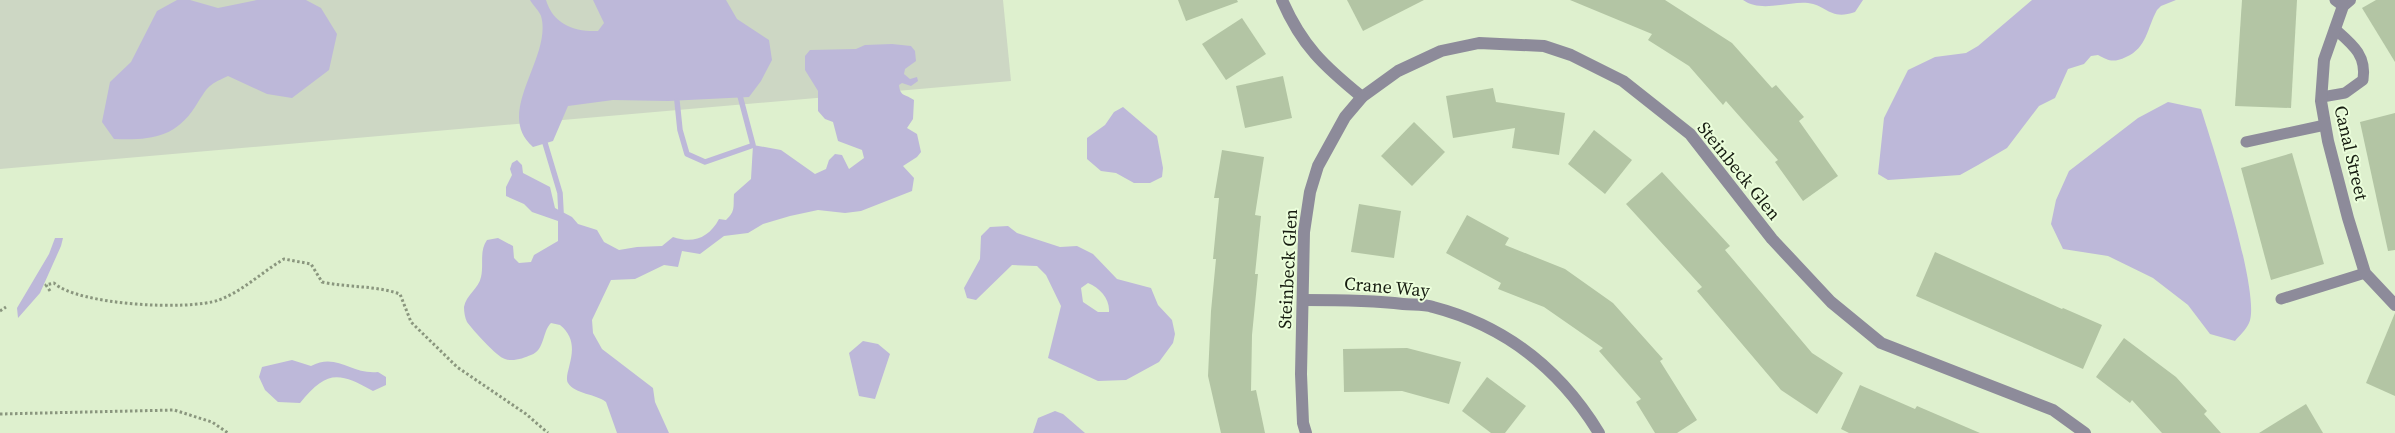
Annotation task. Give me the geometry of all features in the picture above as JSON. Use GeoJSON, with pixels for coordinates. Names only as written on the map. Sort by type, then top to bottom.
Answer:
{"type":"FeatureCollection","features":[{"type":"Feature","properties":{"kind":"street"},"geometry":{"type":"LineString","coordinates":[[1282,0],[1293,24],[1322,64],[1362,97]]}},
{"type":"Feature","properties":{"kind":"street","name":"Canal Street"},"geometry":{"type":"LineString","coordinates":[[2343,2],[2324,60],[2322,97],[2326,125],[2348,218],[2365,273],[2395,304]]}},
{"type":"Feature","properties":{"kind":"street","name":"Steinbeck Glen"},"geometry":{"type":"LineString","coordinates":[[1306,433],[1303,423],[1301,374],[1304,232],[1310,192],[1318,166],[1330,141],[1345,117],[1362,97],[1398,71],[1441,52],[1479,43],[1544,46],[1571,55],[1623,81],[1690,134],[1772,239],[1831,302],[1881,342],[2053,410],[2086,433]]}},
{"type":"Feature","properties":{"kind":"street","name":"Crane Way"},"geometry":{"type":"LineString","coordinates":[[1304,300],[1367,300],[1432,307],[1495,329],[1548,367],[1586,412],[1599,433]]}},
{"type":"Feature","properties":{"kind":"lane"},"geometry":{"type":"LineString","coordinates":[[2322,97],[2345,93],[2363,80],[2365,70],[2362,58],[2356,47],[2335,30]]}},
{"type":"Feature","properties":{"kind":"lane"},"geometry":{"type":"LineString","coordinates":[[2246,142],[2326,125]]}},
{"type":"Feature","properties":{"kind":"lane"},"geometry":{"type":"LineString","coordinates":[[2281,299],[2365,273]]}},
{"type":"Feature","properties":{"kind":"path"},"geometry":{"type":"LineString","coordinates":[[50,291],[46,285],[50,282],[72,292],[133,305],[192,305],[219,300],[249,283],[284,259],[311,264],[322,282],[341,286],[379,287],[400,294],[411,322],[457,367],[526,414],[548,433]]}},
{"type":"Feature","properties":{"kind":"path"},"geometry":{"type":"LineString","coordinates":[[0,311],[6,307]]}},
{"type":"Feature","properties":{"kind":"path"},"geometry":{"type":"LineString","coordinates":[[0,414],[174,410],[212,422],[228,433]]}},
{"type":"Feature","properties":{"kind":"green space"},"geometry":{"type":"Polygon","coordinates":[[[0,0],[1003,0],[1011,81],[0,169],[0,0]]]}},
{"type":"Feature","properties":{"kind":"shaded area"},"geometry":{"type":"Polygon","coordinates":[[[177,0],[190,0],[218,8],[257,0],[306,0],[321,8],[337,34],[329,70],[292,98],[267,94],[228,76],[215,82],[208,88],[187,118],[169,131],[149,138],[114,139],[102,122],[110,82],[131,62],[157,11],[177,0]]]}},
{"type":"Feature","properties":{"kind":"shaded area"},"geometry":{"type":"Polygon","coordinates":[[[530,0],[546,0],[554,15],[566,25],[581,30],[598,31],[604,23],[593,0],[726,0],[737,19],[769,40],[772,60],[761,81],[749,97],[668,101],[613,100],[568,106],[553,141],[533,147],[522,133],[519,118],[521,101],[539,49],[542,32],[541,16],[530,0]]]}},
{"type":"Feature","properties":{"kind":"shaded area"},"geometry":{"type":"Polygon","coordinates":[[[1743,0],[1863,0],[1855,12],[1840,15],[1808,3],[1758,6],[1743,0]]]}},
{"type":"Feature","properties":{"kind":"shaded area"},"geometry":{"type":"Polygon","coordinates":[[[2032,0],[2176,0],[2161,6],[2157,10],[2146,37],[2133,53],[2114,61],[2098,55],[2091,56],[2084,64],[2068,69],[2055,98],[2039,106],[2007,148],[1978,165],[1960,175],[1888,180],[1878,174],[1884,118],[1908,70],[1935,57],[1966,53],[1978,46],[2032,0]]]}},
{"type":"Feature","properties":{"kind":"shaded area"},"geometry":{"type":"Polygon","coordinates":[[[892,44],[911,46],[915,51],[916,61],[905,69],[904,74],[910,79],[917,77],[918,81],[911,86],[902,83],[899,85],[902,93],[914,100],[913,119],[907,128],[917,134],[921,152],[903,166],[914,178],[912,191],[861,211],[845,213],[818,210],[790,216],[763,224],[748,233],[724,236],[700,254],[682,251],[678,267],[664,265],[635,279],[611,280],[592,320],[593,333],[602,349],[653,388],[655,402],[669,433],[617,433],[606,402],[580,392],[568,383],[567,378],[572,350],[571,341],[560,325],[551,323],[536,353],[511,360],[501,357],[467,322],[464,307],[467,299],[480,281],[482,253],[487,240],[498,238],[513,246],[514,258],[519,263],[531,262],[534,255],[558,241],[558,221],[532,212],[524,204],[506,196],[506,187],[512,175],[510,169],[512,163],[517,160],[522,165],[523,173],[550,187],[555,208],[572,217],[578,224],[597,230],[604,242],[619,250],[662,246],[673,237],[687,240],[700,238],[715,226],[719,219],[726,220],[733,208],[734,194],[751,179],[753,145],[781,150],[815,174],[826,169],[829,160],[835,154],[842,155],[849,169],[864,158],[862,150],[838,141],[833,122],[825,119],[818,111],[818,91],[805,70],[805,56],[810,50],[856,49],[865,45],[892,44]]]}},
{"type":"Feature","properties":{"kind":"shaded area"},"geometry":{"type":"Polygon","coordinates":[[[2168,102],[2201,109],[2234,219],[2249,283],[2251,308],[2249,323],[2235,341],[2210,334],[2188,305],[2153,278],[2108,256],[2063,249],[2051,224],[2056,200],[2069,171],[2138,118],[2168,102]]]}},
{"type":"Feature","properties":{"kind":"shaded area"},"geometry":{"type":"Polygon","coordinates":[[[1123,107],[1157,136],[1163,168],[1162,177],[1150,183],[1134,183],[1116,173],[1101,171],[1087,159],[1087,138],[1105,125],[1114,112],[1123,107]]]}},
{"type":"Feature","properties":{"kind":"shaded area"},"geometry":{"type":"Polygon","coordinates":[[[1008,226],[1017,233],[1060,247],[1077,246],[1093,254],[1117,279],[1151,288],[1158,305],[1172,320],[1175,334],[1173,343],[1159,362],[1126,380],[1098,381],[1048,358],[1061,306],[1046,275],[1037,266],[1012,265],[976,300],[967,298],[964,288],[980,259],[981,236],[990,227],[1008,226]],[[1088,283],[1081,288],[1083,302],[1098,312],[1109,312],[1106,298],[1088,283]]]}},
{"type":"Feature","properties":{"kind":"shaded area"},"geometry":{"type":"Polygon","coordinates":[[[55,238],[63,238],[40,293],[18,318],[17,308],[49,254],[55,238]]]}},
{"type":"Feature","properties":{"kind":"shaded area"},"geometry":{"type":"Polygon","coordinates":[[[863,341],[878,344],[890,354],[875,399],[859,396],[849,353],[863,341]]]}},
{"type":"Feature","properties":{"kind":"shaded area"},"geometry":{"type":"Polygon","coordinates":[[[292,360],[311,366],[329,361],[360,370],[378,372],[386,377],[386,385],[373,391],[350,380],[333,378],[317,385],[300,403],[278,402],[265,390],[259,377],[262,367],[292,360]]]}},
{"type":"Feature","properties":{"kind":"shaded area"},"geometry":{"type":"Polygon","coordinates":[[[1055,411],[1063,414],[1085,433],[1033,433],[1038,418],[1055,411]]]}},
{"type":"Feature","properties":{"kind":"building"},"geometry":{"type":"Polygon","coordinates":[[[1178,0],[1237,0],[1238,2],[1186,21],[1178,0]]]}},
{"type":"Feature","properties":{"kind":"building"},"geometry":{"type":"Polygon","coordinates":[[[1347,0],[1424,0],[1363,31],[1347,0]]]}},
{"type":"Feature","properties":{"kind":"building"},"geometry":{"type":"Polygon","coordinates":[[[1570,0],[1665,0],[1732,43],[1772,88],[1776,85],[1804,117],[1799,121],[1838,176],[1803,201],[1775,162],[1778,160],[1726,101],[1723,105],[1689,66],[1648,40],[1652,34],[1570,0]]]}},
{"type":"Feature","properties":{"kind":"building"},"geometry":{"type":"Polygon","coordinates":[[[2242,0],[2297,0],[2291,108],[2235,106],[2242,0]]]}},
{"type":"Feature","properties":{"kind":"building"},"geometry":{"type":"Polygon","coordinates":[[[2376,0],[2395,0],[2395,62],[2362,8],[2376,0]]]}},
{"type":"Feature","properties":{"kind":"building"},"geometry":{"type":"Polygon","coordinates":[[[1242,18],[1266,54],[1226,80],[1202,44],[1242,18]]]}},
{"type":"Feature","properties":{"kind":"building"},"geometry":{"type":"Polygon","coordinates":[[[1283,76],[1292,118],[1245,128],[1236,86],[1283,76]]]}},
{"type":"Feature","properties":{"kind":"building"},"geometry":{"type":"Polygon","coordinates":[[[1493,88],[1496,102],[1565,113],[1559,155],[1512,148],[1515,128],[1453,138],[1446,96],[1493,88]]]}},
{"type":"Feature","properties":{"kind":"building"},"geometry":{"type":"Polygon","coordinates":[[[2395,113],[2395,250],[2388,251],[2360,122],[2395,113]]]}},
{"type":"Feature","properties":{"kind":"building"},"geometry":{"type":"Polygon","coordinates":[[[1414,122],[1445,152],[1412,186],[1381,156],[1414,122]]]}},
{"type":"Feature","properties":{"kind":"building"},"geometry":{"type":"Polygon","coordinates":[[[1594,130],[1632,160],[1605,194],[1568,164],[1594,130]]]}},
{"type":"Feature","properties":{"kind":"building"},"geometry":{"type":"Polygon","coordinates":[[[1222,150],[1264,157],[1255,215],[1261,216],[1255,274],[1258,274],[1252,335],[1251,391],[1256,390],[1265,433],[1221,433],[1208,376],[1216,259],[1213,259],[1219,198],[1214,198],[1222,150]]]}},
{"type":"Feature","properties":{"kind":"building"},"geometry":{"type":"Polygon","coordinates":[[[2292,153],[2324,264],[2271,280],[2241,168],[2292,153]]]}},
{"type":"Feature","properties":{"kind":"building"},"geometry":{"type":"Polygon","coordinates":[[[1662,172],[1730,246],[1725,250],[1812,353],[1843,373],[1817,414],[1781,390],[1697,291],[1702,287],[1626,204],[1662,172]]]}},
{"type":"Feature","properties":{"kind":"building"},"geometry":{"type":"Polygon","coordinates":[[[1359,204],[1401,211],[1394,258],[1351,252],[1359,204]]]}},
{"type":"Feature","properties":{"kind":"building"},"geometry":{"type":"Polygon","coordinates":[[[1467,215],[1509,238],[1505,245],[1565,269],[1613,303],[1663,359],[1660,361],[1697,420],[1677,433],[1655,433],[1636,402],[1641,399],[1599,351],[1603,348],[1544,307],[1498,289],[1501,283],[1446,253],[1467,215]]]}},
{"type":"Feature","properties":{"kind":"building"},"geometry":{"type":"Polygon","coordinates":[[[1935,252],[2102,325],[2083,369],[1916,296],[1935,252]]]}},
{"type":"Feature","properties":{"kind":"building"},"geometry":{"type":"Polygon","coordinates":[[[2395,313],[2395,396],[2366,383],[2395,313]]]}},
{"type":"Feature","properties":{"kind":"building"},"geometry":{"type":"Polygon","coordinates":[[[2124,338],[2176,377],[2207,411],[2204,414],[2221,433],[2162,433],[2132,400],[2130,403],[2096,377],[2124,338]]]}},
{"type":"Feature","properties":{"kind":"building"},"geometry":{"type":"Polygon","coordinates":[[[1407,348],[1461,362],[1449,404],[1402,391],[1344,392],[1343,349],[1407,348]]]}},
{"type":"Feature","properties":{"kind":"building"},"geometry":{"type":"Polygon","coordinates":[[[1487,377],[1526,406],[1505,433],[1491,433],[1462,411],[1487,377]]]}},
{"type":"Feature","properties":{"kind":"building"},"geometry":{"type":"Polygon","coordinates":[[[1860,385],[1915,409],[1917,406],[1980,433],[1849,433],[1841,429],[1860,385]]]}},
{"type":"Feature","properties":{"kind":"building"},"geometry":{"type":"Polygon","coordinates":[[[2306,404],[2323,433],[2259,433],[2306,404]]]}},
{"type":"Feature","properties":{"kind":"waterway"},"geometry":{"type":"LineString","coordinates":[[739,92],[753,145]]}},
{"type":"Feature","properties":{"kind":"waterway"},"geometry":{"type":"LineString","coordinates":[[677,101],[680,130],[687,154],[705,162],[751,146]]}},
{"type":"Feature","properties":{"kind":"waterway"},"geometry":{"type":"LineString","coordinates":[[545,143],[560,193],[561,212]]}}]}
